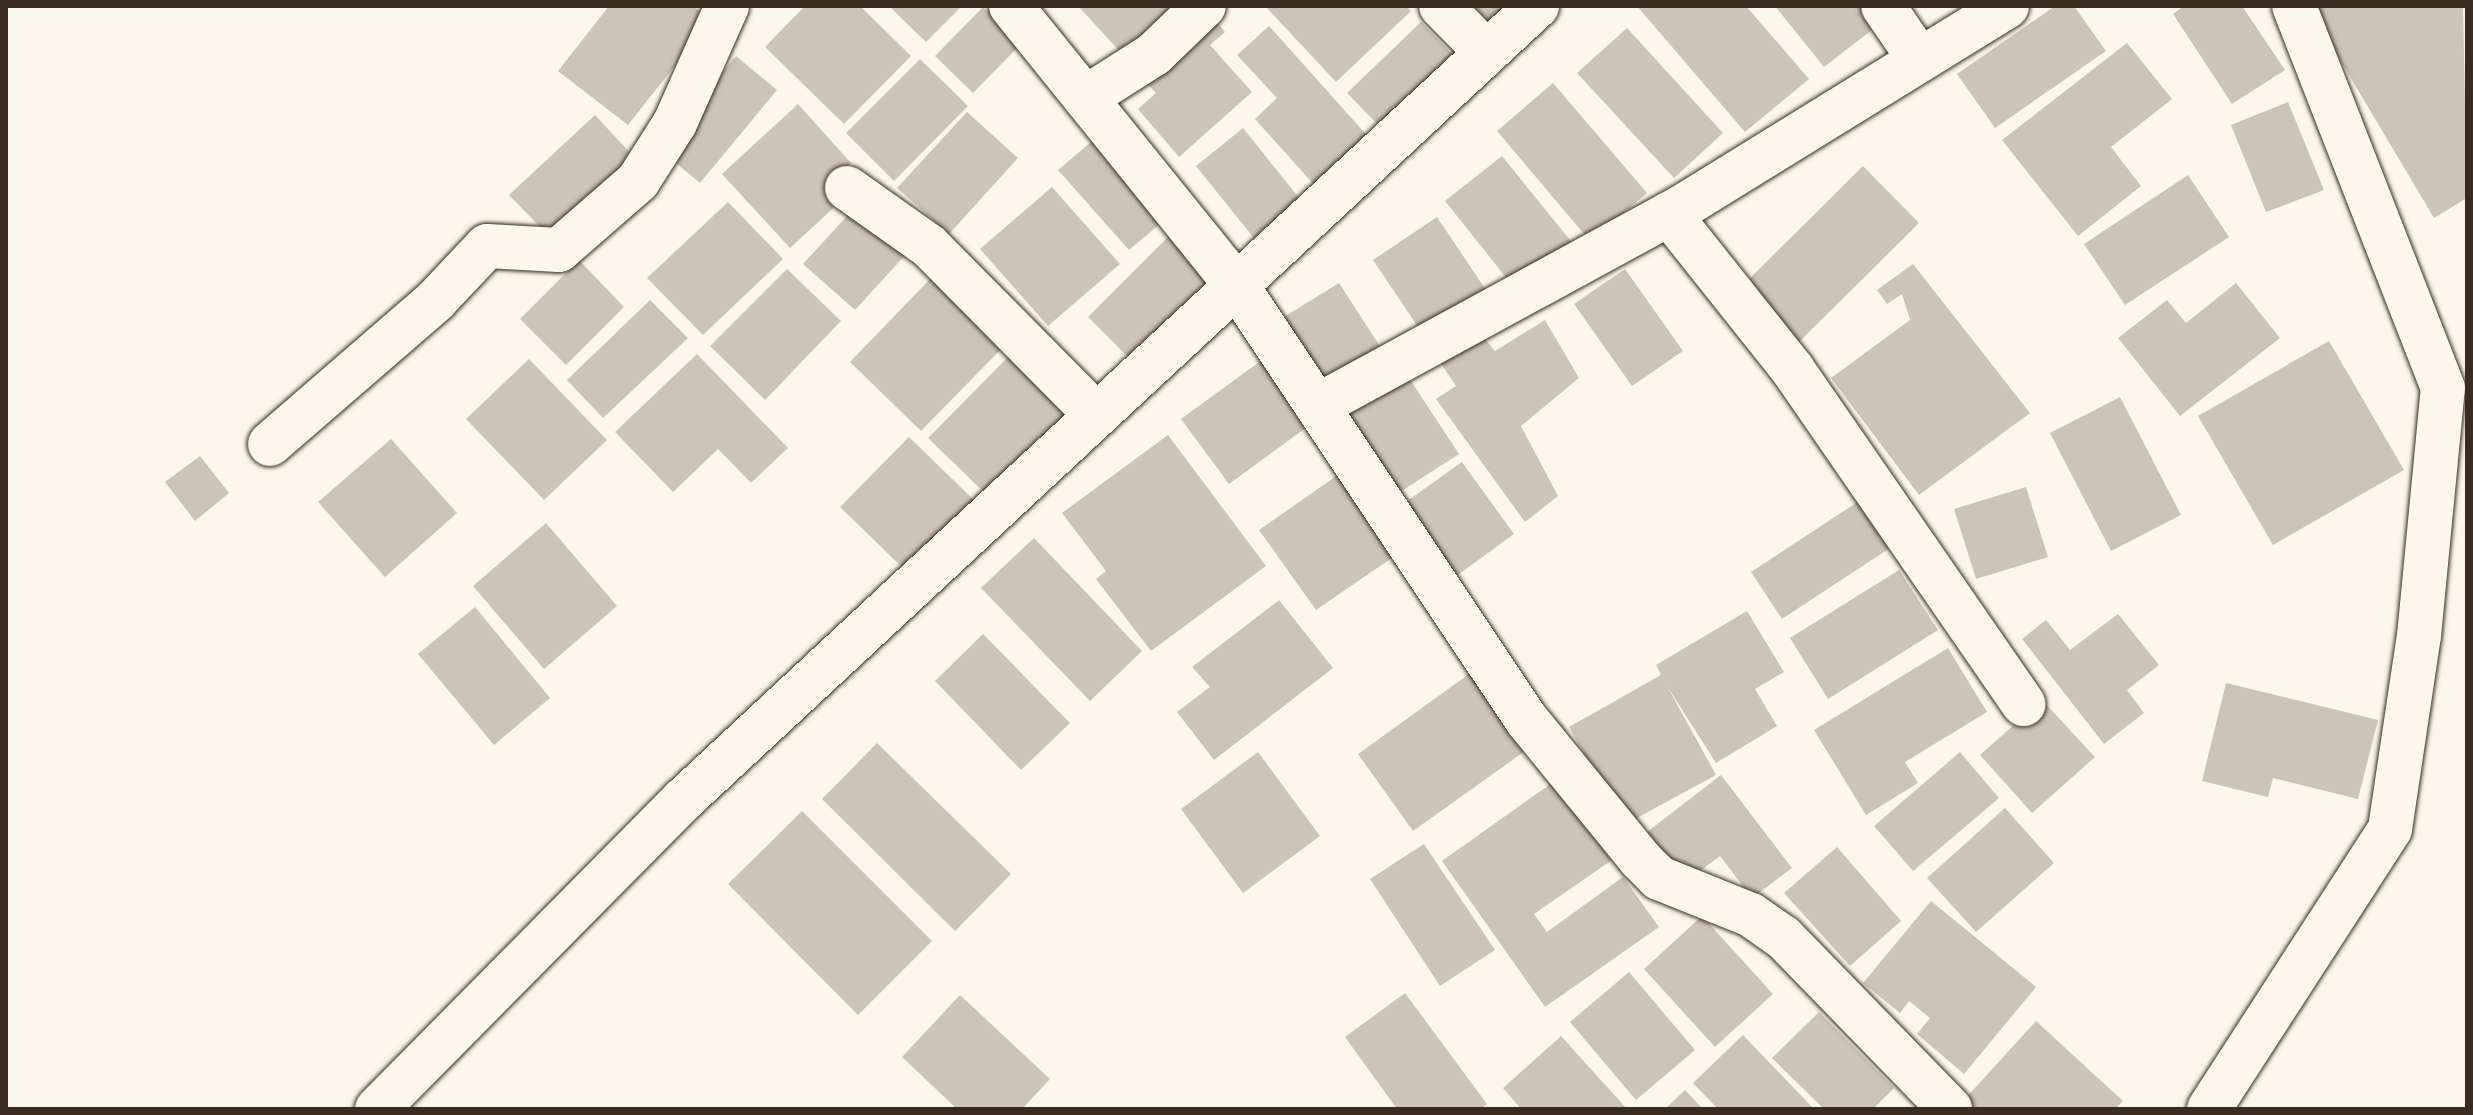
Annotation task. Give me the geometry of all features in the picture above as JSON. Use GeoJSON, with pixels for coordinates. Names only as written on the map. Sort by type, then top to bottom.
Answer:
{"type":"FeatureCollection","features":[{"type":"Feature","properties":{"kind":"street"},"geometry":{"type":"LineString","coordinates":[[270,444],[487,246],[559,250],[638,181],[675,123],[727,6]]}},
{"type":"Feature","properties":{"kind":"street"},"geometry":{"type":"LineString","coordinates":[[1011,6],[1237,286],[1526,719],[1640,859],[1659,878],[1751,915],[1783,937],[1950,1109]]}},
{"type":"Feature","properties":{"kind":"street"},"geometry":{"type":"LineString","coordinates":[[1085,98],[1154,54],[1204,6]]}},
{"type":"Feature","properties":{"kind":"street"},"geometry":{"type":"LineString","coordinates":[[1441,6],[1485,51]]}},
{"type":"Feature","properties":{"kind":"street"},"geometry":{"type":"LineString","coordinates":[[377,1109],[684,799],[1237,286],[1485,51],[1537,6]]}},
{"type":"Feature","properties":{"kind":"street"},"geometry":{"type":"LineString","coordinates":[[1883,6],[1920,60]]}},
{"type":"Feature","properties":{"kind":"street"},"geometry":{"type":"LineString","coordinates":[[1317,406],[1669,214],[2007,6]]}},
{"type":"Feature","properties":{"kind":"street"},"geometry":{"type":"LineString","coordinates":[[2209,1109],[2390,829],[2419,636],[2443,388],[2294,6]]}},
{"type":"Feature","properties":{"kind":"street"},"geometry":{"type":"LineString","coordinates":[[847,188],[929,246],[1096,415]]}},
{"type":"Feature","properties":{"kind":"street"},"geometry":{"type":"LineString","coordinates":[[1669,214],[1793,370],[2023,704]]}},
{"type":"Feature","properties":{"kind":"building"},"geometry":{"type":"Polygon","coordinates":[[[609,6],[693,6],[711,20],[628,125],[558,71],[609,6]]]}},
{"type":"Feature","properties":{"kind":"building"},"geometry":{"type":"Polygon","coordinates":[[[805,6],[860,6],[911,56],[844,124],[765,47],[805,6]]]}},
{"type":"Feature","properties":{"kind":"building"},"geometry":{"type":"Polygon","coordinates":[[[889,6],[962,6],[926,42],[889,6]]]}},
{"type":"Feature","properties":{"kind":"building"},"geometry":{"type":"Polygon","coordinates":[[[1078,6],[1180,6],[1125,57],[1078,6]]]}},
{"type":"Feature","properties":{"kind":"building"},"geometry":{"type":"Polygon","coordinates":[[[1265,6],[1406,6],[1411,11],[1336,82],[1265,6]]]}},
{"type":"Feature","properties":{"kind":"building"},"geometry":{"type":"Polygon","coordinates":[[[1474,6],[1523,6],[1497,31],[1474,6]]]}},
{"type":"Feature","properties":{"kind":"building"},"geometry":{"type":"Polygon","coordinates":[[[1637,6],[1746,6],[1809,79],[1745,132],[1637,6]]]}},
{"type":"Feature","properties":{"kind":"building"},"geometry":{"type":"Polygon","coordinates":[[[1775,6],[1867,6],[1881,23],[1824,67],[1775,6]]]}},
{"type":"Feature","properties":{"kind":"building"},"geometry":{"type":"Polygon","coordinates":[[[2055,6],[2074,6],[2106,51],[1995,128],[1957,74],[2055,6]]]}},
{"type":"Feature","properties":{"kind":"building"},"geometry":{"type":"Polygon","coordinates":[[[2184,6],[2242,6],[2285,70],[2232,104],[2173,14],[2184,6]]]}},
{"type":"Feature","properties":{"kind":"building"},"geometry":{"type":"Polygon","coordinates":[[[2308,6],[2463,6],[2467,198],[2434,218],[2308,6]]]}},
{"type":"Feature","properties":{"kind":"building"},"geometry":{"type":"Polygon","coordinates":[[[983,7],[1021,44],[973,93],[935,56],[983,7]]]}},
{"type":"Feature","properties":{"kind":"building"},"geometry":{"type":"Polygon","coordinates":[[[1212,16],[1225,32],[1210,45],[1252,92],[1179,157],[1138,109],[1156,93],[1142,78],[1212,16]]]}},
{"type":"Feature","properties":{"kind":"building"},"geometry":{"type":"Polygon","coordinates":[[[1421,22],[1455,57],[1381,128],[1347,93],[1421,22]]]}},
{"type":"Feature","properties":{"kind":"building"},"geometry":{"type":"Polygon","coordinates":[[[1269,26],[1372,141],[1318,189],[1255,119],[1277,98],[1237,55],[1269,26]]]}},
{"type":"Feature","properties":{"kind":"building"},"geometry":{"type":"Polygon","coordinates":[[[1627,28],[1723,133],[1674,178],[1577,73],[1627,28]]]}},
{"type":"Feature","properties":{"kind":"building"},"geometry":{"type":"Polygon","coordinates":[[[2127,43],[2172,99],[2111,147],[2141,186],[2078,236],[2002,140],[2127,43]]]}},
{"type":"Feature","properties":{"kind":"building"},"geometry":{"type":"Polygon","coordinates":[[[736,56],[777,90],[700,183],[659,149],[736,56]]]}},
{"type":"Feature","properties":{"kind":"building"},"geometry":{"type":"Polygon","coordinates":[[[920,59],[968,106],[894,181],[846,133],[920,59]]]}},
{"type":"Feature","properties":{"kind":"building"},"geometry":{"type":"Polygon","coordinates":[[[1553,83],[1647,193],[1590,241],[1497,131],[1553,83]]]}},
{"type":"Feature","properties":{"kind":"building"},"geometry":{"type":"Polygon","coordinates":[[[2288,102],[2324,190],[2266,212],[2231,125],[2288,102]]]}},
{"type":"Feature","properties":{"kind":"building"},"geometry":{"type":"Polygon","coordinates":[[[798,104],[851,163],[825,187],[840,202],[790,248],[722,174],[798,104]]]}},
{"type":"Feature","properties":{"kind":"building"},"geometry":{"type":"Polygon","coordinates":[[[967,112],[1018,158],[949,234],[897,188],[967,112]]]}},
{"type":"Feature","properties":{"kind":"building"},"geometry":{"type":"Polygon","coordinates":[[[595,115],[633,156],[549,236],[509,195],[595,115]]]}},
{"type":"Feature","properties":{"kind":"building"},"geometry":{"type":"Polygon","coordinates":[[[1243,128],[1304,204],[1257,242],[1196,166],[1243,128]]]}},
{"type":"Feature","properties":{"kind":"building"},"geometry":{"type":"Polygon","coordinates":[[[1097,137],[1167,218],[1129,250],[1058,170],[1097,137]]]}},
{"type":"Feature","properties":{"kind":"building"},"geometry":{"type":"Polygon","coordinates":[[[1502,156],[1574,245],[1516,290],[1445,201],[1502,156]]]}},
{"type":"Feature","properties":{"kind":"building"},"geometry":{"type":"Polygon","coordinates":[[[1863,166],[1919,223],[1797,344],[1740,288],[1863,166]]]}},
{"type":"Feature","properties":{"kind":"building"},"geometry":{"type":"Polygon","coordinates":[[[2188,175],[2229,237],[2125,305],[2084,244],[2188,175]]]}},
{"type":"Feature","properties":{"kind":"building"},"geometry":{"type":"Polygon","coordinates":[[[1052,187],[1120,264],[1048,326],[980,249],[1052,187]]]}},
{"type":"Feature","properties":{"kind":"building"},"geometry":{"type":"Polygon","coordinates":[[[728,202],[783,259],[703,335],[647,278],[728,202]]]}},
{"type":"Feature","properties":{"kind":"building"},"geometry":{"type":"Polygon","coordinates":[[[858,204],[909,251],[855,310],[803,264],[858,204]]]}},
{"type":"Feature","properties":{"kind":"building"},"geometry":{"type":"Polygon","coordinates":[[[1437,217],[1486,290],[1422,333],[1373,260],[1437,217]]]}},
{"type":"Feature","properties":{"kind":"building"},"geometry":{"type":"Polygon","coordinates":[[[1171,234],[1220,281],[1136,365],[1088,317],[1171,234]]]}},
{"type":"Feature","properties":{"kind":"building"},"geometry":{"type":"Polygon","coordinates":[[[579,260],[624,307],[566,365],[520,319],[579,260]]]}},
{"type":"Feature","properties":{"kind":"building"},"geometry":{"type":"Polygon","coordinates":[[[1913,264],[2030,413],[1919,495],[1831,378],[1910,320],[1902,294],[1887,304],[1877,290],[1913,264]]]}},
{"type":"Feature","properties":{"kind":"building"},"geometry":{"type":"Polygon","coordinates":[[[787,269],[841,321],[765,400],[710,346],[787,269]]]}},
{"type":"Feature","properties":{"kind":"building"},"geometry":{"type":"Polygon","coordinates":[[[1625,269],[1683,351],[1632,386],[1574,304],[1625,269]]]}},
{"type":"Feature","properties":{"kind":"building"},"geometry":{"type":"Polygon","coordinates":[[[934,275],[1006,344],[921,431],[850,362],[934,275]]]}},
{"type":"Feature","properties":{"kind":"building"},"geometry":{"type":"Polygon","coordinates":[[[1339,283],[1385,354],[1330,388],[1284,317],[1339,283]]]}},
{"type":"Feature","properties":{"kind":"building"},"geometry":{"type":"Polygon","coordinates":[[[2236,283],[2280,338],[2180,416],[2118,338],[2167,300],[2186,323],[2236,283]]]}},
{"type":"Feature","properties":{"kind":"building"},"geometry":{"type":"Polygon","coordinates":[[[650,300],[688,338],[603,418],[567,380],[650,300]]]}},
{"type":"Feature","properties":{"kind":"building"},"geometry":{"type":"Polygon","coordinates":[[[1545,320],[1579,378],[1521,426],[1558,496],[1525,522],[1436,399],[1456,386],[1440,362],[1480,333],[1495,351],[1545,320]]]}},
{"type":"Feature","properties":{"kind":"building"},"geometry":{"type":"Polygon","coordinates":[[[2329,341],[2404,470],[2273,545],[2198,416],[2329,341]]]}},
{"type":"Feature","properties":{"kind":"building"},"geometry":{"type":"Polygon","coordinates":[[[697,354],[788,448],[751,483],[718,449],[673,492],[615,432],[697,354]]]}},
{"type":"Feature","properties":{"kind":"building"},"geometry":{"type":"Polygon","coordinates":[[[1010,355],[1071,416],[989,497],[928,438],[1010,355]]]}},
{"type":"Feature","properties":{"kind":"building"},"geometry":{"type":"Polygon","coordinates":[[[1266,357],[1314,422],[1229,484],[1181,419],[1266,357]]]}},
{"type":"Feature","properties":{"kind":"building"},"geometry":{"type":"Polygon","coordinates":[[[529,359],[607,440],[544,500],[466,419],[529,359]]]}},
{"type":"Feature","properties":{"kind":"building"},"geometry":{"type":"Polygon","coordinates":[[[1407,375],[1459,454],[1400,492],[1347,413],[1407,375]]]}},
{"type":"Feature","properties":{"kind":"building"},"geometry":{"type":"Polygon","coordinates":[[[2120,397],[2181,515],[2111,551],[2050,433],[2120,397]]]}},
{"type":"Feature","properties":{"kind":"building"},"geometry":{"type":"Polygon","coordinates":[[[1168,435],[1266,566],[1151,651],[1096,579],[1106,571],[1062,513],[1168,435]]]}},
{"type":"Feature","properties":{"kind":"building"},"geometry":{"type":"Polygon","coordinates":[[[909,437],[978,504],[909,574],[840,507],[909,437]]]}},
{"type":"Feature","properties":{"kind":"building"},"geometry":{"type":"Polygon","coordinates":[[[391,439],[457,513],[385,577],[318,502],[391,439]]]}},
{"type":"Feature","properties":{"kind":"building"},"geometry":{"type":"Polygon","coordinates":[[[200,456],[229,493],[195,521],[165,482],[200,456]]]}},
{"type":"Feature","properties":{"kind":"building"},"geometry":{"type":"Polygon","coordinates":[[[1462,462],[1514,534],[1455,577],[1403,504],[1462,462]]]}},
{"type":"Feature","properties":{"kind":"building"},"geometry":{"type":"Polygon","coordinates":[[[1342,472],[1399,553],[1316,610],[1259,530],[1342,472]]]}},
{"type":"Feature","properties":{"kind":"building"},"geometry":{"type":"Polygon","coordinates":[[[2026,487],[2048,557],[1976,579],[1954,509],[2026,487]]]}},
{"type":"Feature","properties":{"kind":"building"},"geometry":{"type":"Polygon","coordinates":[[[1859,501],[1890,548],[1782,619],[1751,572],[1859,501]]]}},
{"type":"Feature","properties":{"kind":"building"},"geometry":{"type":"Polygon","coordinates":[[[546,523],[617,606],[544,669],[473,586],[546,523]]]}},
{"type":"Feature","properties":{"kind":"building"},"geometry":{"type":"Polygon","coordinates":[[[1034,538],[1142,651],[1090,701],[981,588],[1034,538]]]}},
{"type":"Feature","properties":{"kind":"building"},"geometry":{"type":"Polygon","coordinates":[[[1899,570],[1938,630],[1828,699],[1790,638],[1899,570]]]}},
{"type":"Feature","properties":{"kind":"building"},"geometry":{"type":"Polygon","coordinates":[[[1279,600],[1333,668],[1214,760],[1177,712],[1210,687],[1192,667],[1279,600]]]}},
{"type":"Feature","properties":{"kind":"building"},"geometry":{"type":"Polygon","coordinates":[[[475,607],[550,698],[494,745],[418,654],[475,607]]]}},
{"type":"Feature","properties":{"kind":"building"},"geometry":{"type":"Polygon","coordinates":[[[1747,611],[1784,672],[1755,689],[1777,726],[1716,763],[1667,686],[1716,775],[1624,825],[1569,727],[1661,675],[1656,665],[1747,611]]]}},
{"type":"Feature","properties":{"kind":"building"},"geometry":{"type":"Polygon","coordinates":[[[2118,614],[2159,665],[2127,690],[2144,713],[2104,744],[2022,639],[2046,620],[2070,650],[2118,614]]]}},
{"type":"Feature","properties":{"kind":"building"},"geometry":{"type":"Polygon","coordinates":[[[983,634],[1070,723],[1021,770],[935,681],[983,634]]]}},
{"type":"Feature","properties":{"kind":"building"},"geometry":{"type":"Polygon","coordinates":[[[1948,648],[1987,712],[1905,762],[1918,783],[1866,815],[1814,730],[1948,648]]]}},
{"type":"Feature","properties":{"kind":"building"},"geometry":{"type":"Polygon","coordinates":[[[1476,669],[1532,746],[1413,831],[1358,754],[1476,669]]]}},
{"type":"Feature","properties":{"kind":"building"},"geometry":{"type":"Polygon","coordinates":[[[2226,683],[2378,720],[2358,799],[2273,778],[2268,797],[2202,781],[2226,683]]]}},
{"type":"Feature","properties":{"kind":"building"},"geometry":{"type":"Polygon","coordinates":[[[2042,700],[2095,757],[2032,813],[1980,755],[2042,700]]]}},
{"type":"Feature","properties":{"kind":"building"},"geometry":{"type":"Polygon","coordinates":[[[877,743],[1011,874],[955,931],[822,799],[877,743]]]}},
{"type":"Feature","properties":{"kind":"building"},"geometry":{"type":"Polygon","coordinates":[[[1258,752],[1320,836],[1243,893],[1181,809],[1258,752]]]}},
{"type":"Feature","properties":{"kind":"building"},"geometry":{"type":"Polygon","coordinates":[[[1960,752],[1999,798],[1913,871],[1874,826],[1960,752]]]}},
{"type":"Feature","properties":{"kind":"building"},"geometry":{"type":"Polygon","coordinates":[[[1721,775],[1792,868],[1752,898],[1720,856],[1685,882],[1647,832],[1721,775]]]}},
{"type":"Feature","properties":{"kind":"building"},"geometry":{"type":"Polygon","coordinates":[[[1556,780],[1612,860],[1534,914],[1547,932],[1623,877],[1659,927],[1545,1007],[1442,861],[1556,780]]]}},
{"type":"Feature","properties":{"kind":"building"},"geometry":{"type":"Polygon","coordinates":[[[2005,808],[2054,863],[1976,932],[1927,878],[2005,808]]]}},
{"type":"Feature","properties":{"kind":"building"},"geometry":{"type":"Polygon","coordinates":[[[802,811],[932,941],[858,1015],[728,884],[802,811]]]}},
{"type":"Feature","properties":{"kind":"building"},"geometry":{"type":"Polygon","coordinates":[[[1424,844],[1495,950],[1440,986],[1370,879],[1424,844]]]}},
{"type":"Feature","properties":{"kind":"building"},"geometry":{"type":"Polygon","coordinates":[[[1837,847],[1901,921],[1850,966],[1784,893],[1837,847]]]}},
{"type":"Feature","properties":{"kind":"building"},"geometry":{"type":"Polygon","coordinates":[[[1931,901],[2036,987],[1964,1074],[1917,1034],[1930,1018],[1909,1001],[1900,1013],[1863,983],[1931,901]]]}},
{"type":"Feature","properties":{"kind":"building"},"geometry":{"type":"Polygon","coordinates":[[[1702,916],[1773,994],[1715,1047],[1644,969],[1702,916]]]}},
{"type":"Feature","properties":{"kind":"building"},"geometry":{"type":"Polygon","coordinates":[[[1629,972],[1695,1050],[1636,1100],[1570,1022],[1629,972]]]}},
{"type":"Feature","properties":{"kind":"building"},"geometry":{"type":"Polygon","coordinates":[[[1405,993],[1487,1104],[1481,1109],[1397,1109],[1345,1037],[1405,993]]]}},
{"type":"Feature","properties":{"kind":"building"},"geometry":{"type":"Polygon","coordinates":[[[960,995],[1050,1079],[1022,1109],[957,1109],[902,1057],[960,995]]]}},
{"type":"Feature","properties":{"kind":"building"},"geometry":{"type":"Polygon","coordinates":[[[1819,1012],[1894,1088],[1873,1109],[1824,1109],[1772,1058],[1819,1012]]]}},
{"type":"Feature","properties":{"kind":"building"},"geometry":{"type":"Polygon","coordinates":[[[2036,1021],[2123,1101],[2115,1109],[1971,1109],[1963,1101],[2036,1021]]]}},
{"type":"Feature","properties":{"kind":"building"},"geometry":{"type":"Polygon","coordinates":[[[1743,1035],[1814,1109],[1718,1109],[1693,1083],[1743,1035]]]}},
{"type":"Feature","properties":{"kind":"building"},"geometry":{"type":"Polygon","coordinates":[[[1561,1036],[1627,1109],[1521,1109],[1503,1088],[1561,1036]]]}},
{"type":"Feature","properties":{"kind":"building"},"geometry":{"type":"Polygon","coordinates":[[[1685,1090],[1703,1109],[1665,1109],[1685,1090]]]}}]}
